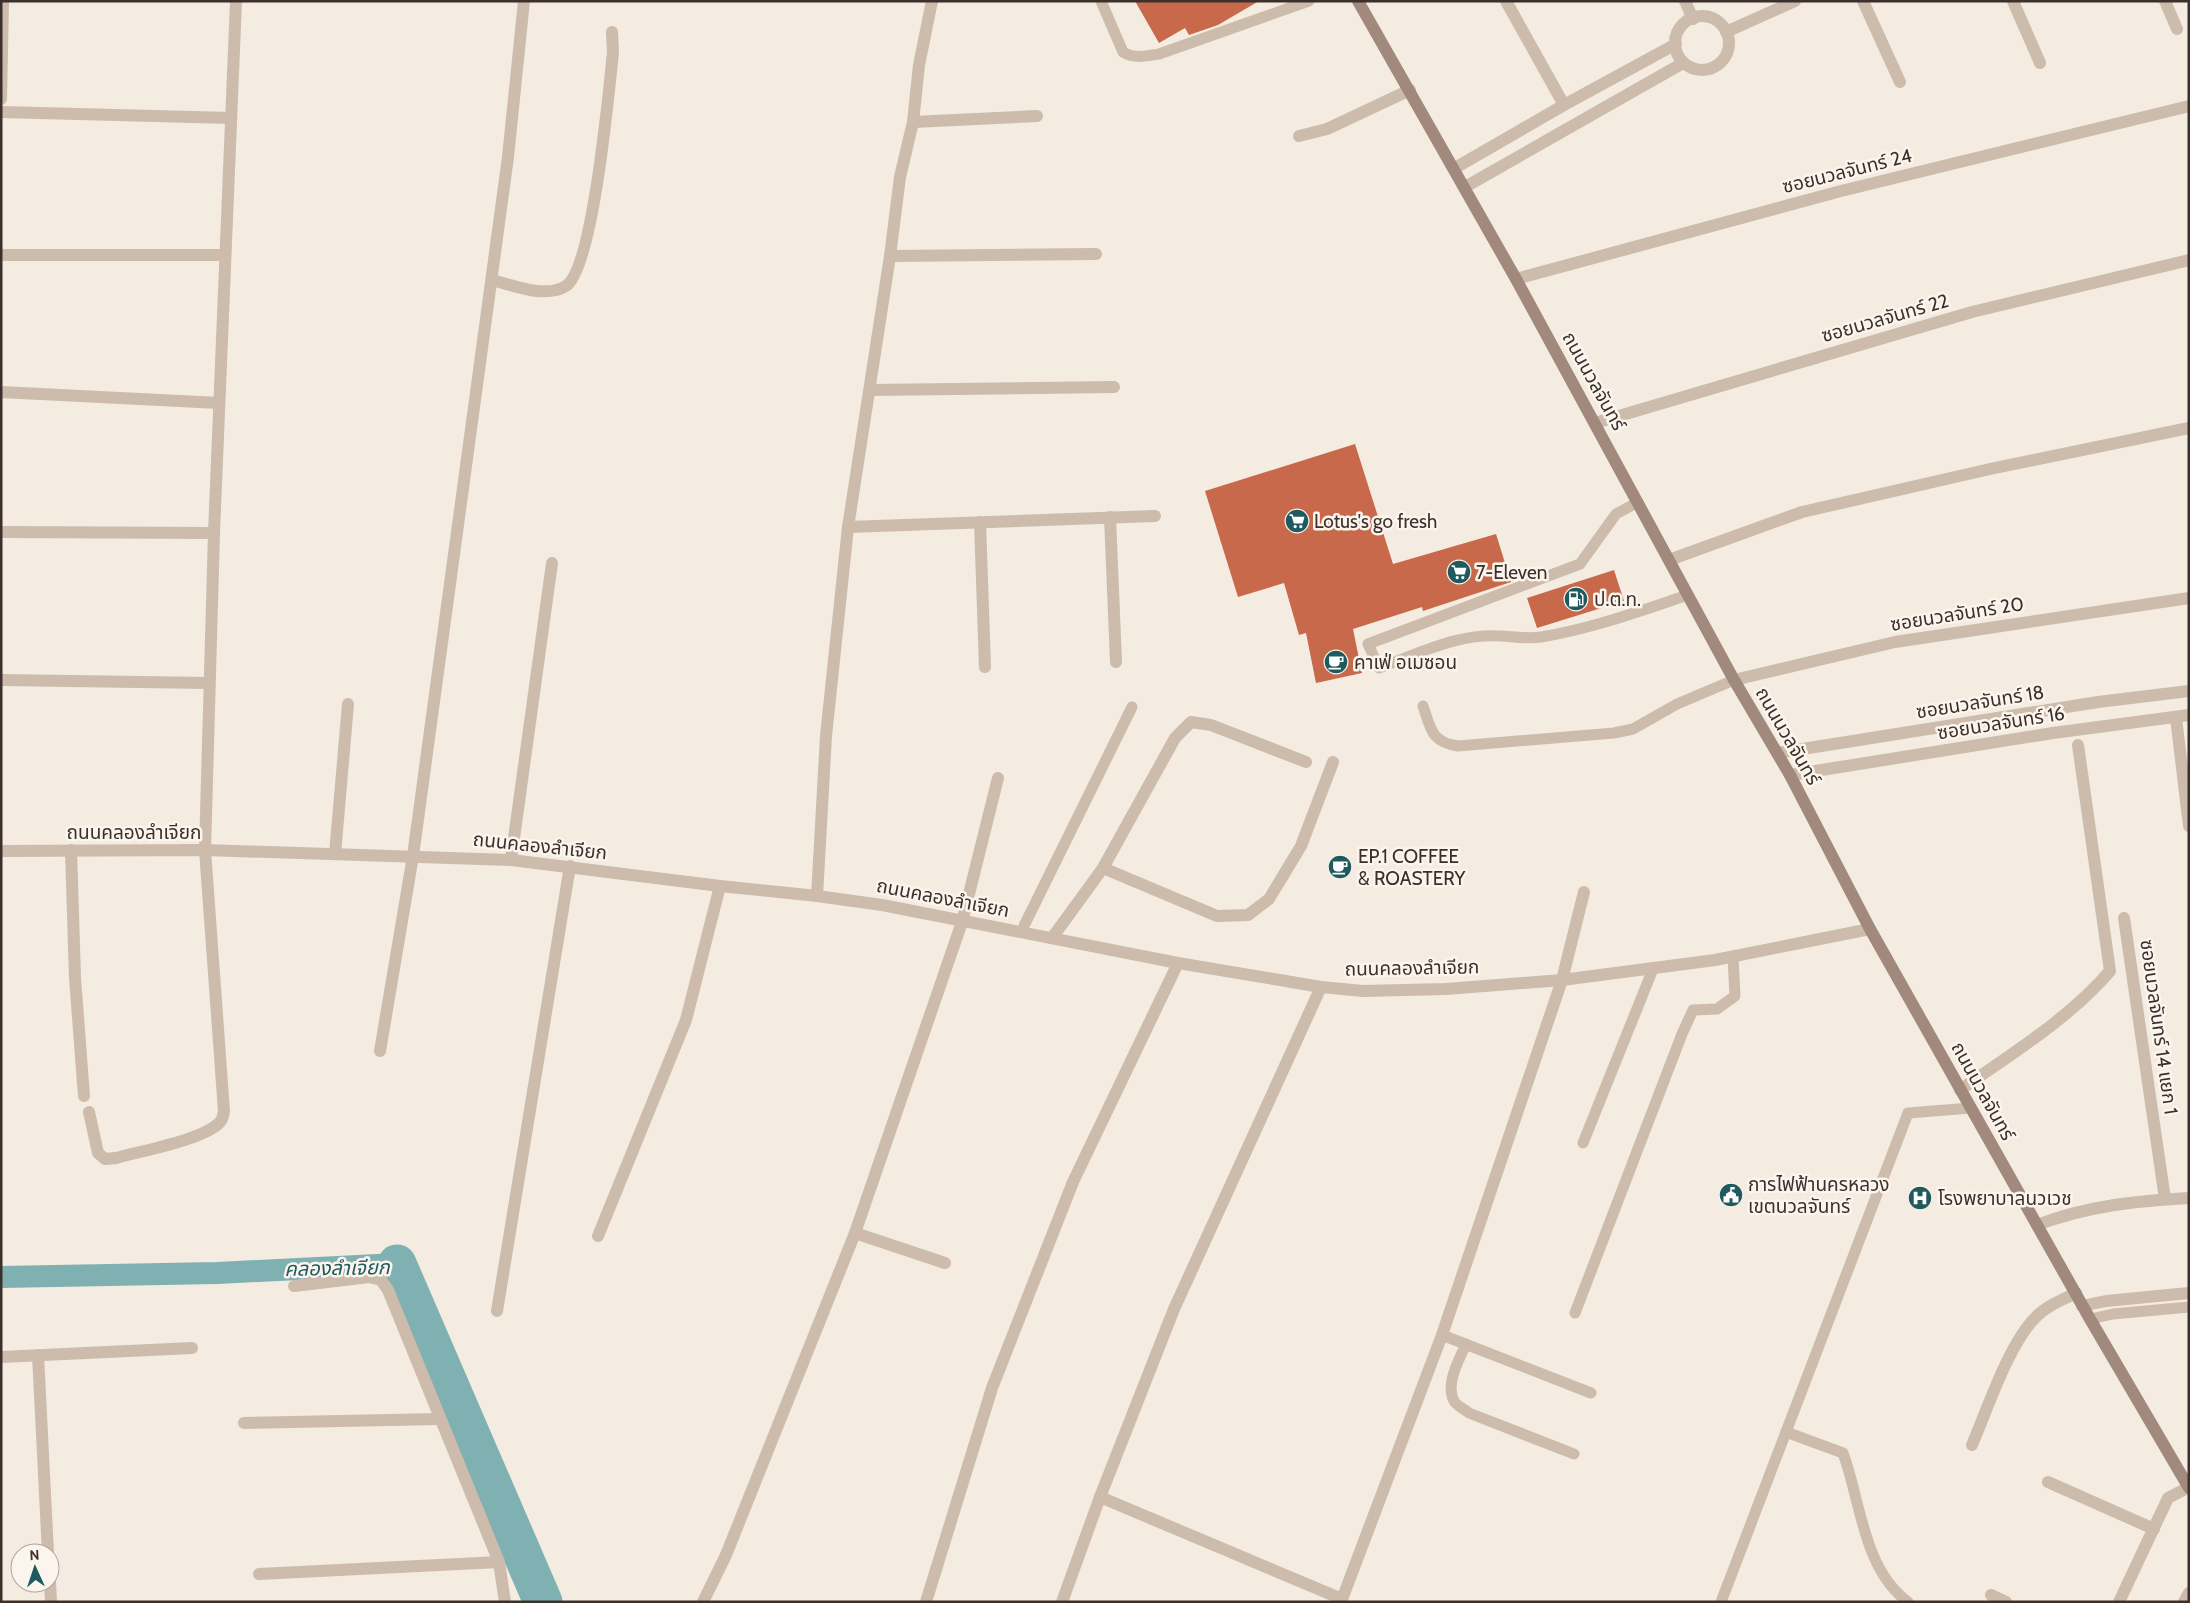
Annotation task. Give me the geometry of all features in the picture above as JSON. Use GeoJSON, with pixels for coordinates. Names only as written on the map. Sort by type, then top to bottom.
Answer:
{"type":"FeatureCollection","features":[{"type":"Feature","properties":{"kind":"main road","name":"ถนนนวลจันทร์"},"geometry":{"type":"LineString","coordinates":[[1358,1],[1466,187],[1734,680],[1790,775],[1870,929],[1960,1090],[2082,1306],[2189,1487]]}},
{"type":"Feature","properties":{"kind":"street"},"geometry":{"type":"LineString","coordinates":[[1,99],[3,1]]}},
{"type":"Feature","properties":{"kind":"street"},"geometry":{"type":"LineString","coordinates":[[90,1112],[98,1153],[105,1159],[116,1158],[194,1137],[214,1128],[222,1121],[224,1112],[205,850],[214,532],[236,1]]}},
{"type":"Feature","properties":{"kind":"street"},"geometry":{"type":"LineString","coordinates":[[380,1051],[413,856],[492,280],[508,158],[524,1]]}},
{"type":"Feature","properties":{"kind":"street"},"geometry":{"type":"LineString","coordinates":[[817,896],[826,736],[848,526],[890,256],[900,177],[913,122],[920,65],[932,1]]}},
{"type":"Feature","properties":{"kind":"street"},"geometry":{"type":"LineString","coordinates":[[1506,1],[1564,105]]}},
{"type":"Feature","properties":{"kind":"street"},"geometry":{"type":"LineString","coordinates":[[1685,1],[1692,19]]}},
{"type":"Feature","properties":{"kind":"street"},"geometry":{"type":"LineString","coordinates":[[1726,32],[1795,1]]}},
{"type":"Feature","properties":{"kind":"street"},"geometry":{"type":"LineString","coordinates":[[1863,1],[1900,82]]}},
{"type":"Feature","properties":{"kind":"street"},"geometry":{"type":"LineString","coordinates":[[2014,1],[2040,63]]}},
{"type":"Feature","properties":{"kind":"street"},"geometry":{"type":"LineString","coordinates":[[2165,1],[2177,29]]}},
{"type":"Feature","properties":{"kind":"street"},"geometry":{"type":"LineString","coordinates":[[1710,18],[1718,22],[1726,32],[1729,45],[1727,53],[1716,66],[1699,70],[1684,63],[1678,56],[1676,44],[1679,30],[1692,19],[1710,18]]}},
{"type":"Feature","properties":{"kind":"street"},"geometry":{"type":"LineString","coordinates":[[492,280],[532,289],[556,290],[568,285],[576,272],[600,178],[613,52],[612,32]]}},
{"type":"Feature","properties":{"kind":"street"},"geometry":{"type":"LineString","coordinates":[[1455,168],[1564,105],[1676,44]]}},
{"type":"Feature","properties":{"kind":"street"},"geometry":{"type":"LineString","coordinates":[[1466,187],[1684,63]]}},
{"type":"Feature","properties":{"kind":"street"},"geometry":{"type":"LineString","coordinates":[[1299,136],[1327,129],[1410,90]]}},
{"type":"Feature","properties":{"kind":"street","name":"ซอยนวลจันทร์ 24"},"geometry":{"type":"LineString","coordinates":[[1516,279],[1841,191],[2189,106]]}},
{"type":"Feature","properties":{"kind":"street"},"geometry":{"type":"LineString","coordinates":[[1,112],[231,118]]}},
{"type":"Feature","properties":{"kind":"street"},"geometry":{"type":"LineString","coordinates":[[913,122],[1037,116]]}},
{"type":"Feature","properties":{"kind":"street"},"geometry":{"type":"LineString","coordinates":[[890,256],[1096,254]]}},
{"type":"Feature","properties":{"kind":"street"},"geometry":{"type":"LineString","coordinates":[[1,255],[225,256]]}},
{"type":"Feature","properties":{"kind":"street","name":"ซอยนวลจันทร์ 22"},"geometry":{"type":"LineString","coordinates":[[1595,423],[1972,312],[2189,260]]}},
{"type":"Feature","properties":{"kind":"street"},"geometry":{"type":"LineString","coordinates":[[870,390],[1114,387]]}},
{"type":"Feature","properties":{"kind":"street"},"geometry":{"type":"LineString","coordinates":[[1,392],[219,403]]}},
{"type":"Feature","properties":{"kind":"street"},"geometry":{"type":"LineString","coordinates":[[1669,560],[1802,512],[1990,469],[2189,428]]}},
{"type":"Feature","properties":{"kind":"street"},"geometry":{"type":"LineString","coordinates":[[848,526],[1156,516]]}},
{"type":"Feature","properties":{"kind":"street"},"geometry":{"type":"LineString","coordinates":[[1110,517],[1116,662]]}},
{"type":"Feature","properties":{"kind":"street"},"geometry":{"type":"LineString","coordinates":[[980,522],[985,667]]}},
{"type":"Feature","properties":{"kind":"street"},"geometry":{"type":"LineString","coordinates":[[1,532],[214,532]]}},
{"type":"Feature","properties":{"kind":"street"},"geometry":{"type":"LineString","coordinates":[[511,860],[552,563]]}},
{"type":"Feature","properties":{"kind":"street","name":"ซอยนวลจันทร์ 20"},"geometry":{"type":"LineString","coordinates":[[1734,680],[1895,642],[2189,598]]}},
{"type":"Feature","properties":{"kind":"street"},"geometry":{"type":"LineString","coordinates":[[1,680],[209,683]]}},
{"type":"Feature","properties":{"kind":"street","name":"ซอยนวลจันทร์ 18"},"geometry":{"type":"LineString","coordinates":[[1777,753],[2098,702],[2189,690]]}},
{"type":"Feature","properties":{"kind":"street"},"geometry":{"type":"LineString","coordinates":[[335,854],[348,704]]}},
{"type":"Feature","properties":{"kind":"street","name":"ซอยนวลจันทร์ 16"},"geometry":{"type":"LineString","coordinates":[[1790,775],[2053,733],[2189,716]]}},
{"type":"Feature","properties":{"kind":"street"},"geometry":{"type":"LineString","coordinates":[[2176,718],[2189,826]]}},
{"type":"Feature","properties":{"kind":"street"},"geometry":{"type":"LineString","coordinates":[[1052,938],[1103,868],[1175,738],[1191,722],[1211,725],[1306,762]]}},
{"type":"Feature","properties":{"kind":"street"},"geometry":{"type":"LineString","coordinates":[[1960,1090],[2067,1012],[2094,989],[2110,971],[2078,745]]}},
{"type":"Feature","properties":{"kind":"street"},"geometry":{"type":"LineString","coordinates":[[1103,868],[1217,916],[1248,915],[1269,898],[1301,846],[1333,762]]}},
{"type":"Feature","properties":{"kind":"street"},"geometry":{"type":"LineString","coordinates":[[703,1602],[726,1554],[855,1234],[962,922],[998,778]]}},
{"type":"Feature","properties":{"kind":"street"},"geometry":{"type":"LineString","coordinates":[[71,850],[75,978],[84,1096]]}},
{"type":"Feature","properties":{"kind":"street","name":"ถนนคลองลำเจียก"},"geometry":{"type":"LineString","coordinates":[[1,851],[205,850],[511,860],[570,866],[882,905],[1178,964],[1321,987],[1363,991],[1446,989],[1562,980],[1653,969],[1733,957],[1870,929]]}},
{"type":"Feature","properties":{"kind":"street"},"geometry":{"type":"LineString","coordinates":[[497,1311],[570,866]]}},
{"type":"Feature","properties":{"kind":"street"},"geometry":{"type":"LineString","coordinates":[[598,1236],[686,1020],[720,886]]}},
{"type":"Feature","properties":{"kind":"street"},"geometry":{"type":"LineString","coordinates":[[1100,1497],[1342,1601],[1442,1335],[1562,980],[1584,892]]}},
{"type":"Feature","properties":{"kind":"street","name":"ซอยนวลจันทร์ 14 แยก 1"},"geometry":{"type":"LineString","coordinates":[[2124,918],[2165,1200]]}},
{"type":"Feature","properties":{"kind":"street"},"geometry":{"type":"LineString","coordinates":[[926,1602],[992,1388],[1074,1182],[1178,964]]}},
{"type":"Feature","properties":{"kind":"street"},"geometry":{"type":"LineString","coordinates":[[1062,1602],[1100,1497],[1174,1310],[1321,987]]}},
{"type":"Feature","properties":{"kind":"street"},"geometry":{"type":"LineString","coordinates":[[2037,1225],[2100,1206],[2189,1198]]}},
{"type":"Feature","properties":{"kind":"street"},"geometry":{"type":"LineString","coordinates":[[855,1234],[945,1263]]}},
{"type":"Feature","properties":{"kind":"street"},"geometry":{"type":"LineString","coordinates":[[294,1286],[369,1277],[381,1280],[388,1290],[499,1562],[505,1602]]}},
{"type":"Feature","properties":{"kind":"street"},"geometry":{"type":"LineString","coordinates":[[1972,1445],[2013,1350],[2029,1326],[2046,1309],[2076,1293]]}},
{"type":"Feature","properties":{"kind":"street"},"geometry":{"type":"LineString","coordinates":[[2082,1306],[2106,1301],[2189,1293]]}},
{"type":"Feature","properties":{"kind":"street"},"geometry":{"type":"LineString","coordinates":[[1,1357],[192,1348]]}},
{"type":"Feature","properties":{"kind":"street"},"geometry":{"type":"LineString","coordinates":[[38,1355],[47,1543]]}},
{"type":"Feature","properties":{"kind":"street"},"geometry":{"type":"LineString","coordinates":[[244,1423],[440,1420]]}},
{"type":"Feature","properties":{"kind":"street"},"geometry":{"type":"LineString","coordinates":[[2048,1482],[2154,1528]]}},
{"type":"Feature","properties":{"kind":"street"},"geometry":{"type":"LineString","coordinates":[[2119,1602],[2168,1498],[2189,1487]]}},
{"type":"Feature","properties":{"kind":"street"},"geometry":{"type":"LineString","coordinates":[[259,1574],[499,1562]]}},
{"type":"Feature","properties":{"kind":"street"},"geometry":{"type":"LineString","coordinates":[[2184,1602],[2189,1593]]}},
{"type":"Feature","properties":{"kind":"street"},"geometry":{"type":"LineString","coordinates":[[1991,1595],[2006,1602]]}},
{"type":"Feature","properties":{"kind":"lane"},"geometry":{"type":"LineString","coordinates":[[1101,1],[1123,52],[1130,56],[1159,54],[1309,1]]}},
{"type":"Feature","properties":{"kind":"lane"},"geometry":{"type":"LineString","coordinates":[[1638,502],[1616,514],[1580,564],[1368,644],[1379,668],[1460,639],[1486,636],[1540,637],[1630,614],[1688,595]]}},
{"type":"Feature","properties":{"kind":"lane"},"geometry":{"type":"LineString","coordinates":[[1423,706],[1434,736],[1444,744],[1468,746],[1614,733],[1633,729],[1677,704],[1734,680]]}},
{"type":"Feature","properties":{"kind":"lane"},"geometry":{"type":"LineString","coordinates":[[1021,932],[1132,707]]}},
{"type":"Feature","properties":{"kind":"lane"},"geometry":{"type":"LineString","coordinates":[[1575,1313],[1682,1034],[1693,1010],[1718,1009],[1735,996],[1733,957]]}},
{"type":"Feature","properties":{"kind":"lane"},"geometry":{"type":"LineString","coordinates":[[1583,1143],[1653,969]]}},
{"type":"Feature","properties":{"kind":"lane"},"geometry":{"type":"LineString","coordinates":[[1721,1602],[1908,1113],[1971,1108]]}},
{"type":"Feature","properties":{"kind":"lane"},"geometry":{"type":"LineString","coordinates":[[2090,1319],[2113,1314],[2189,1307]]}},
{"type":"Feature","properties":{"kind":"lane"},"geometry":{"type":"LineString","coordinates":[[1442,1335],[1591,1394]]}},
{"type":"Feature","properties":{"kind":"lane"},"geometry":{"type":"LineString","coordinates":[[1466,1344],[1452,1380],[1453,1400],[1469,1413],[1574,1454]]}},
{"type":"Feature","properties":{"kind":"lane"},"geometry":{"type":"LineString","coordinates":[[1786,1432],[1843,1453],[1873,1558],[1899,1595],[1908,1602]]}},
{"type":"Feature","properties":{"kind":"building"},"geometry":{"type":"Polygon","coordinates":[[[1135,1],[1259,1],[1218,25],[1189,35],[1185,28],[1159,43],[1135,1]]]}},
{"type":"Feature","properties":{"kind":"building"},"geometry":{"type":"Polygon","coordinates":[[[1355,444],[1393,564],[1496,534],[1511,582],[1423,611],[1422,607],[1353,629],[1362,673],[1316,683],[1306,633],[1299,635],[1284,583],[1238,597],[1205,491],[1355,444]]]}},
{"type":"Feature","properties":{"kind":"building","name":"ป.ต.ท."},"geometry":{"type":"Polygon","coordinates":[[[1614,570],[1624,601],[1537,628],[1527,598],[1614,570]]]}},
{"type":"Feature","properties":{"kind":"waterway","name":"คลองลำเจียก"},"geometry":{"type":"LineString","coordinates":[[1,1277],[217,1273],[397,1264]]}},
{"type":"Feature","properties":{"kind":"waterway","name":"คลองลำเจียก"},"geometry":{"type":"LineString","coordinates":[[397,1264],[543,1602]]}},
{"type":"Feature","properties":{"kind":"place","name":"Lotus's go fresh"},"geometry":{"type":"Point","coordinates":[1297,521]}},
{"type":"Feature","properties":{"kind":"place","name":"7-Eleven"},"geometry":{"type":"Point","coordinates":[1459,572]}},
{"type":"Feature","properties":{"kind":"place","name":"ป.ต.ท."},"geometry":{"type":"Point","coordinates":[1576,599]}},
{"type":"Feature","properties":{"kind":"place","name":"คาเฟ่ อเมซอน"},"geometry":{"type":"Point","coordinates":[1336,662]}},
{"type":"Feature","properties":{"kind":"place","name":"EP.1 COFFEE & ROASTERY"},"geometry":{"type":"Point","coordinates":[1340,867]}},
{"type":"Feature","properties":{"kind":"place","name":"การไฟฟ้านครหลวง เขตนวลจันทร์"},"geometry":{"type":"Point","coordinates":[1731,1195]}},
{"type":"Feature","properties":{"kind":"place","name":"โรงพยาบาลนวเวช"},"geometry":{"type":"Point","coordinates":[1920,1198]}}]}
